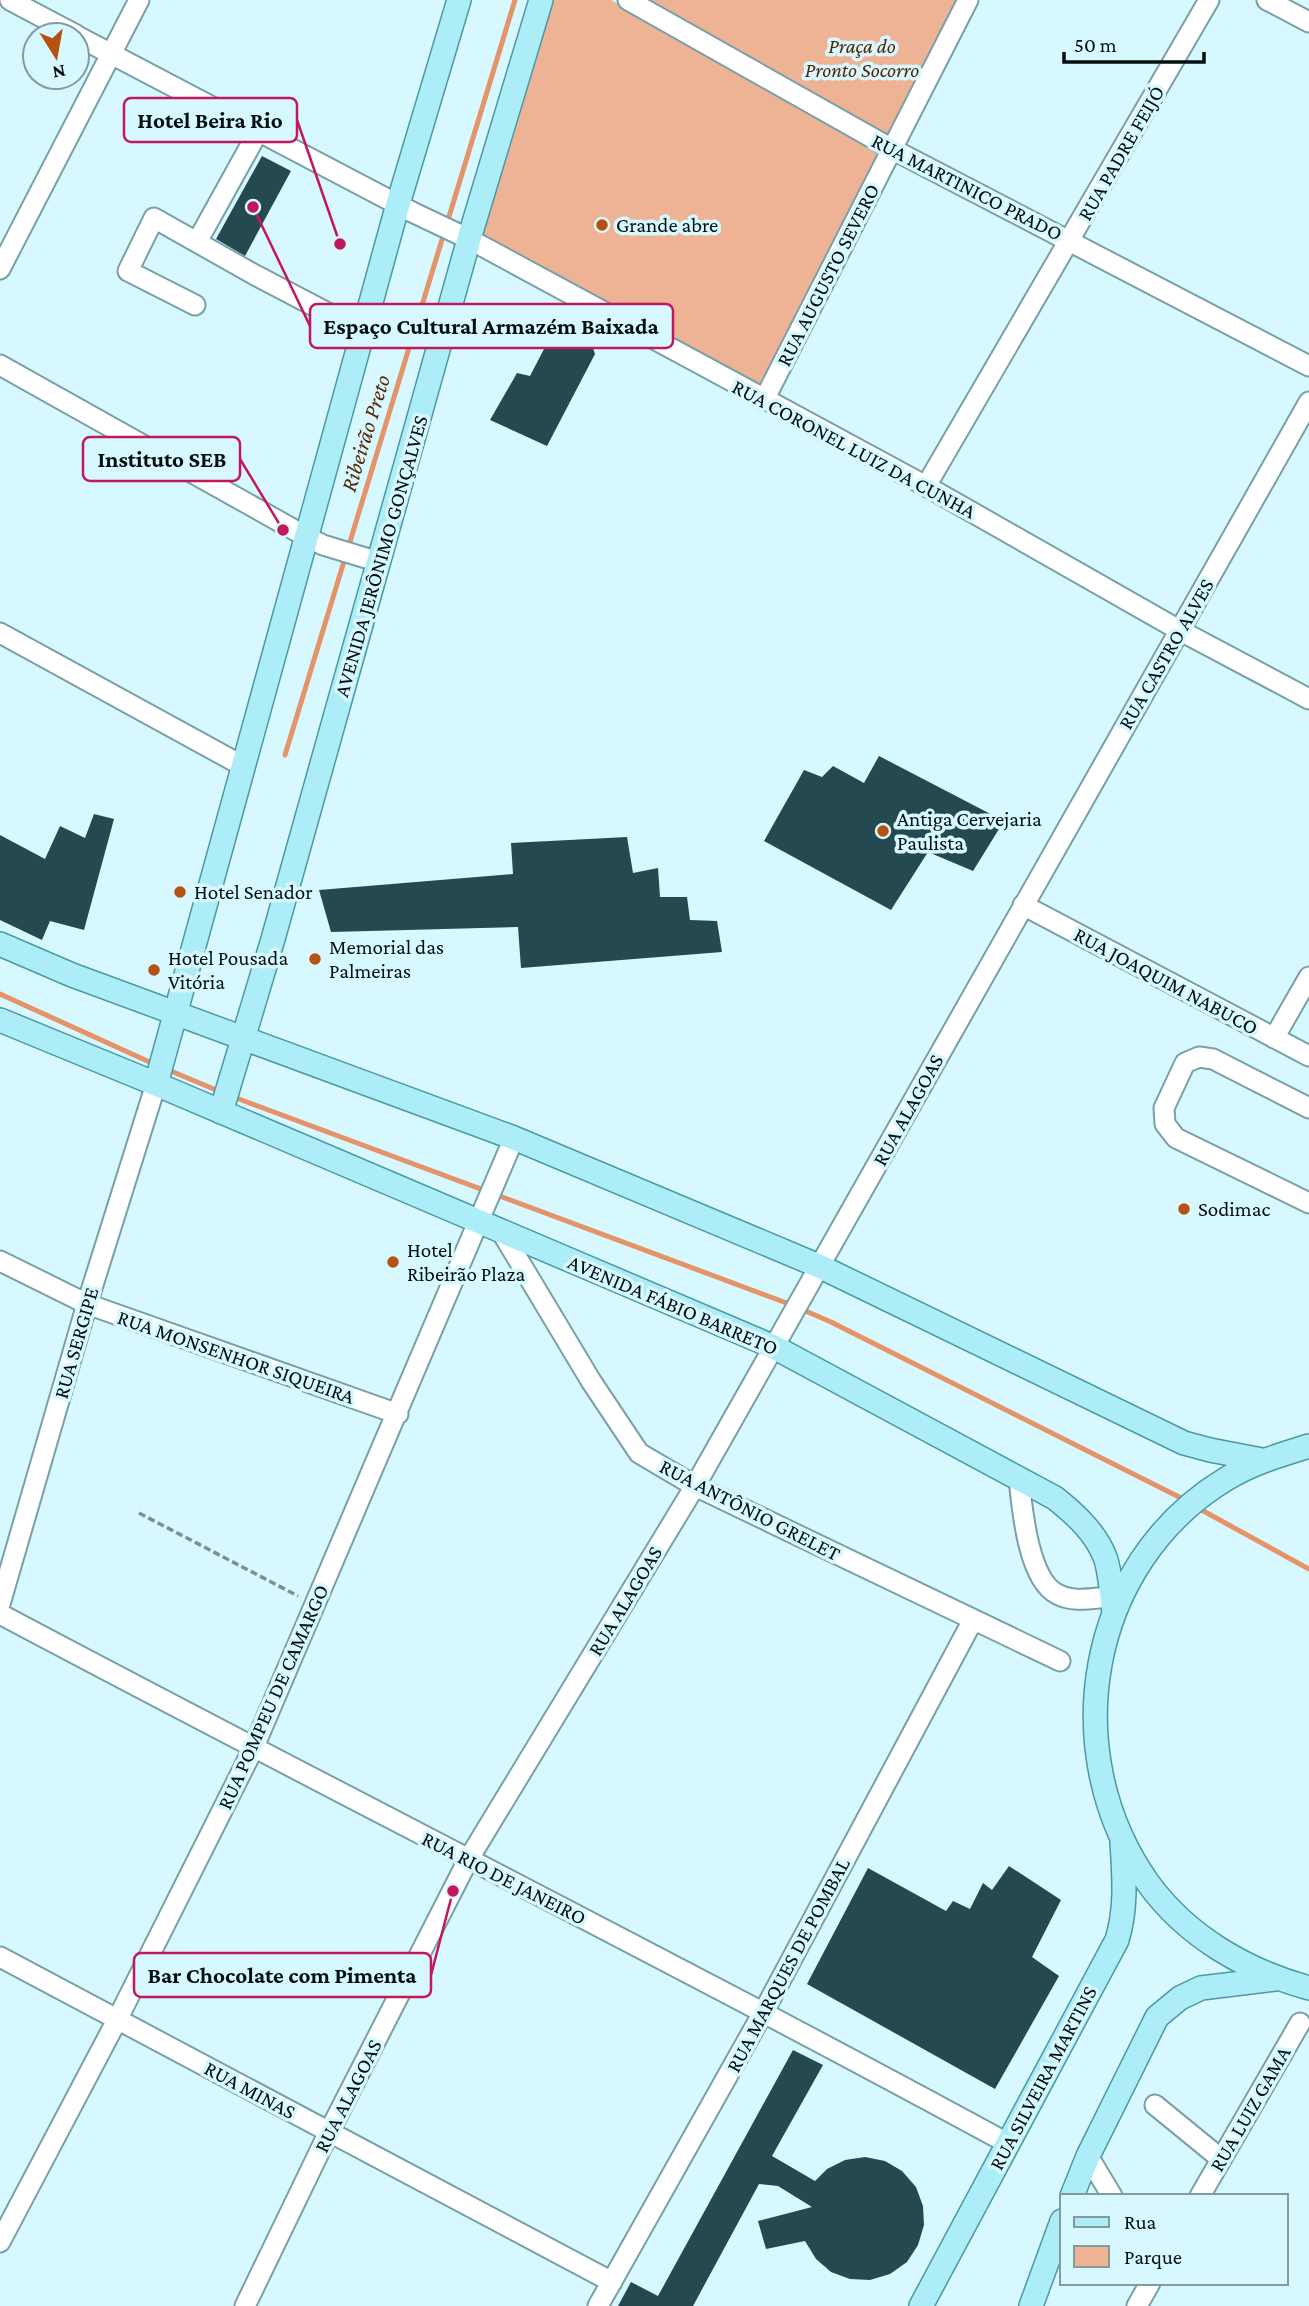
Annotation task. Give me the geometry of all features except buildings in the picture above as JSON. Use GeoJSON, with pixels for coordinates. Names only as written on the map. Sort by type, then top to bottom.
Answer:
{"type":"FeatureCollection","features":[{"type":"Feature","properties":{"kind":"main road"},"geometry":{"type":"LineString","coordinates":[[158,1077],[243,766],[315,541],[364,332],[405,208],[459,0]]}},
{"type":"Feature","properties":{"kind":"main road","name":"AVENIDA JERÔNIMO GONÇALVES"},"geometry":{"type":"LineString","coordinates":[[223,1104],[242,1046],[461,236],[541,0]]}},
{"type":"Feature","properties":{"kind":"main road"},"geometry":{"type":"LineString","coordinates":[[0,944],[174,1020],[512,1142],[1184,1443],[1262,1460]]}},
{"type":"Feature","properties":{"kind":"main road","name":"AVENIDA FÁBIO BARRETO"},"geometry":{"type":"LineString","coordinates":[[0,1020],[158,1077],[223,1104],[483,1214],[501,1231],[776,1343],[1055,1497],[1088,1529],[1105,1558],[1112,1604]]}},
{"type":"Feature","properties":{"kind":"main road"},"geometry":{"type":"LineString","coordinates":[[1309,1446],[1262,1460],[1225,1480],[1193,1503],[1164,1531],[1112,1604],[1097,1669],[1094,1727],[1101,1784],[1121,1839],[1149,1884],[1185,1923],[1227,1955],[1275,1979],[1309,1988]]}},
{"type":"Feature","properties":{"kind":"main road","name":"RUA SILVEIRA MARTINS"},"geometry":{"type":"LineString","coordinates":[[921,2306],[1117,1940],[1125,1900],[1121,1839]]}},
{"type":"Feature","properties":{"kind":"main road"},"geometry":{"type":"LineString","coordinates":[[1073,2194],[1088,2156],[1157,2017],[1180,1998],[1201,1988],[1275,1979]]}},
{"type":"Feature","properties":{"kind":"main road"},"geometry":{"type":"LineString","coordinates":[[1031,2306],[1060,2226]]}},
{"type":"Feature","properties":{"kind":"street","name":"RUA CORONEL LUIZ DA CUNHA"},"geometry":{"type":"LineString","coordinates":[[10,0],[50,21]]}},
{"type":"Feature","properties":{"kind":"street"},"geometry":{"type":"LineString","coordinates":[[0,269],[139,0]]}},
{"type":"Feature","properties":{"kind":"street","name":"RUA MARTINICO PRADO"},"geometry":{"type":"LineString","coordinates":[[628,0],[892,149],[1309,366]]}},
{"type":"Feature","properties":{"kind":"street","name":"RUA AUGUSTO SEVERO"},"geometry":{"type":"LineString","coordinates":[[764,400],[968,0]]}},
{"type":"Feature","properties":{"kind":"street","name":"RUA PADRE FEIJÓ"},"geometry":{"type":"LineString","coordinates":[[926,486],[1209,0]]}},
{"type":"Feature","properties":{"kind":"street"},"geometry":{"type":"LineString","coordinates":[[1267,0],[1309,22]]}},
{"type":"Feature","properties":{"kind":"street","name":"RUA CORONEL LUIZ DA CUNHA"},"geometry":{"type":"LineString","coordinates":[[91,43],[461,236],[926,486],[1179,630],[1309,699]]}},
{"type":"Feature","properties":{"kind":"street"},"geometry":{"type":"LineString","coordinates":[[197,242],[259,130]]}},
{"type":"Feature","properties":{"kind":"street"},"geometry":{"type":"LineString","coordinates":[[195,305],[128,271],[155,218],[364,332]]}},
{"type":"Feature","properties":{"kind":"street"},"geometry":{"type":"LineString","coordinates":[[0,365],[315,541],[372,560]]}},
{"type":"Feature","properties":{"kind":"street","name":"RUA CASTRO ALVES"},"geometry":{"type":"LineString","coordinates":[[1023,905],[1309,402]]}},
{"type":"Feature","properties":{"kind":"street"},"geometry":{"type":"LineString","coordinates":[[0,633],[243,766]]}},
{"type":"Feature","properties":{"kind":"street","name":"RUA JOAQUIM NABUCO"},"geometry":{"type":"LineString","coordinates":[[1023,905],[1309,1056]]}},
{"type":"Feature","properties":{"kind":"street","name":"RUA ALAGOAS"},"geometry":{"type":"LineString","coordinates":[[245,2306],[329,2132],[468,1860],[695,1486],[1023,905]]}},
{"type":"Feature","properties":{"kind":"street"},"geometry":{"type":"LineString","coordinates":[[1274,1038],[1309,977]]}},
{"type":"Feature","properties":{"kind":"street"},"geometry":{"type":"LineString","coordinates":[[1309,1108],[1213,1059],[1199,1057],[1185,1063],[1164,1108],[1165,1124],[1176,1138],[1309,1203]]}},
{"type":"Feature","properties":{"kind":"street","name":"RUA SERGIPE"},"geometry":{"type":"LineString","coordinates":[[0,1604],[87,1304],[158,1077]]}},
{"type":"Feature","properties":{"kind":"street","name":"RUA POMPEU DE CAMARGO"},"geometry":{"type":"LineString","coordinates":[[0,2242],[117,2020],[253,1749],[512,1142]]}},
{"type":"Feature","properties":{"kind":"street","name":"RUA ANTÔNIO GRELET"},"geometry":{"type":"LineString","coordinates":[[501,1231],[591,1381],[639,1453],[695,1486],[1060,1661]]}},
{"type":"Feature","properties":{"kind":"street","name":"RUA MONSENHOR SIQUEIRA"},"geometry":{"type":"LineString","coordinates":[[0,1261],[87,1304],[398,1414]]}},
{"type":"Feature","properties":{"kind":"street"},"geometry":{"type":"LineString","coordinates":[[1019,1479],[1024,1526],[1042,1579],[1056,1594],[1076,1600],[1112,1604]]}},
{"type":"Feature","properties":{"kind":"street","name":"RUA RIO DE JANEIRO"},"geometry":{"type":"LineString","coordinates":[[0,1614],[253,1749],[764,2011],[1007,2143]]}},
{"type":"Feature","properties":{"kind":"street","name":"RUA MARQUES DE POMBAL"},"geometry":{"type":"LineString","coordinates":[[598,2306],[764,2011],[973,1620]]}},
{"type":"Feature","properties":{"kind":"street","name":"RUA MINAS"},"geometry":{"type":"LineString","coordinates":[[0,1957],[612,2282]]}},
{"type":"Feature","properties":{"kind":"street","name":"RUA LUIZ GAMA"},"geometry":{"type":"LineString","coordinates":[[1201,2194],[1300,2023]]}},
{"type":"Feature","properties":{"kind":"street"},"geometry":{"type":"LineString","coordinates":[[1155,2105],[1221,2159]]}},
{"type":"Feature","properties":{"kind":"street"},"geometry":{"type":"LineString","coordinates":[[1088,2156],[1111,2194]]}},
{"type":"Feature","properties":{"kind":"street"},"geometry":{"type":"LineString","coordinates":[[1137,2306],[1149,2285]]}},
{"type":"Feature","properties":{"kind":"path"},"geometry":{"type":"LineString","coordinates":[[139,1513],[315,1605]]}},
{"type":"Feature","properties":{"kind":"green space"},"geometry":{"type":"Polygon","coordinates":[[[550,0],[611,0],[879,151],[758,387],[482,236],[550,0]]]}},
{"type":"Feature","properties":{"kind":"green space","name":"Praça do Pronto Socorro"},"geometry":{"type":"Polygon","coordinates":[[[644,0],[956,0],[887,138],[644,0]]]}},
{"type":"Feature","properties":{"kind":"waterway","name":"Ribeirão Preto"},"geometry":{"type":"LineString","coordinates":[[285,755],[515,0]]}},
{"type":"Feature","properties":{"kind":"waterway"},"geometry":{"type":"LineString","coordinates":[[0,994],[154,1064]]}},
{"type":"Feature","properties":{"kind":"waterway","name":"Ribeirão Preto"},"geometry":{"type":"LineString","coordinates":[[166,1069],[221,1092]]}},
{"type":"Feature","properties":{"kind":"waterway"},"geometry":{"type":"LineString","coordinates":[[231,1096],[792,1305]]}},
{"type":"Feature","properties":{"kind":"waterway"},"geometry":{"type":"LineString","coordinates":[[801,1309],[1187,1501]]}},
{"type":"Feature","properties":{"kind":"waterway"},"geometry":{"type":"LineString","coordinates":[[1198,1508],[1309,1569]]}},
{"type":"Feature","properties":{"kind":"place","name":"Espaço Cultural Armazém Baixada"},"geometry":{"type":"Point","coordinates":[253,207]}},
{"type":"Feature","properties":{"kind":"place","name":"Grande abre"},"geometry":{"type":"Point","coordinates":[602,225]}},
{"type":"Feature","properties":{"kind":"place","name":"Hotel Beira Rio"},"geometry":{"type":"Point","coordinates":[340,244]}},
{"type":"Feature","properties":{"kind":"place","name":"Instituto SEB"},"geometry":{"type":"Point","coordinates":[283,530]}},
{"type":"Feature","properties":{"kind":"place","name":"Antiga Cervejaria Paulista"},"geometry":{"type":"Point","coordinates":[883,831]}},
{"type":"Feature","properties":{"kind":"place","name":"Hotel Senador"},"geometry":{"type":"Point","coordinates":[180,892]}},
{"type":"Feature","properties":{"kind":"place","name":"Memorial das Palmeiras"},"geometry":{"type":"Point","coordinates":[315,959]}},
{"type":"Feature","properties":{"kind":"place","name":"Hotel Pousada Vitória"},"geometry":{"type":"Point","coordinates":[154,970]}},
{"type":"Feature","properties":{"kind":"place","name":"Sodimac"},"geometry":{"type":"Point","coordinates":[1184,1209]}},
{"type":"Feature","properties":{"kind":"place","name":"Hotel Ribeirão Plaza"},"geometry":{"type":"Point","coordinates":[393,1262]}},
{"type":"Feature","properties":{"kind":"place","name":"Bar Chocolate com Pimenta"},"geometry":{"type":"Point","coordinates":[453,1891]}}]}
